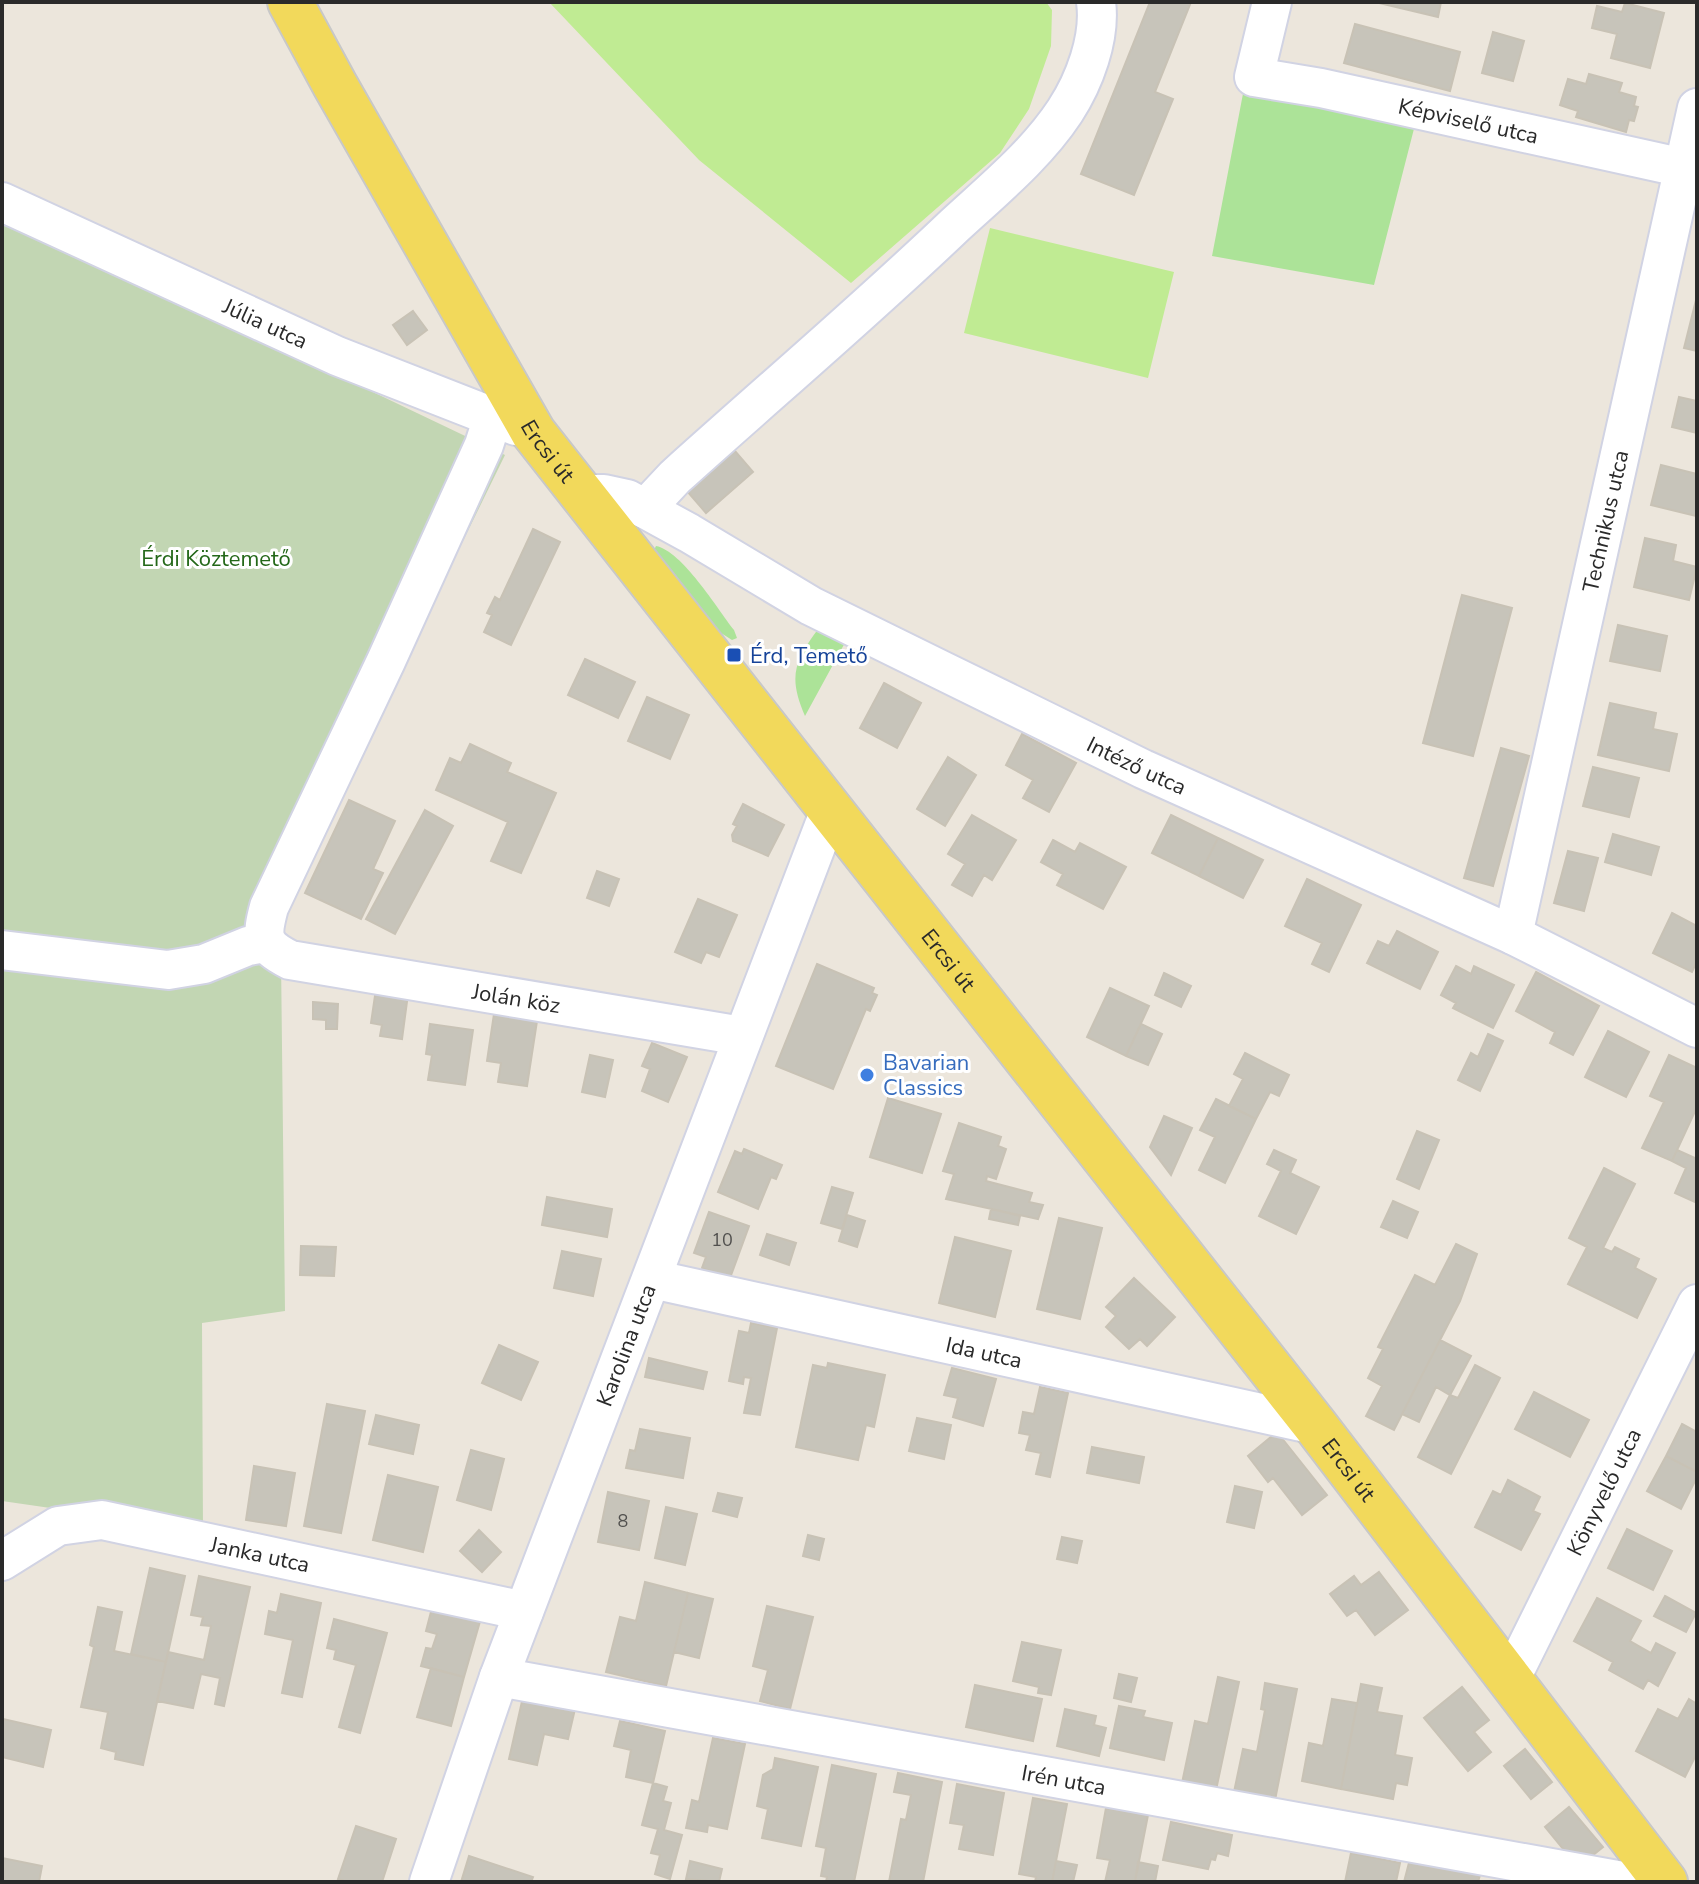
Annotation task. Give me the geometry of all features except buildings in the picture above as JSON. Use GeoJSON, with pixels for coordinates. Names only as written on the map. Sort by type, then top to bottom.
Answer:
{"type":"FeatureCollection","features":[{"type":"Feature","properties":{"kind":"main road","name":"Ercsi út"},"geometry":{"type":"LineString","coordinates":[[290,2],[533,432],[1315,1425],[1665,1882]]}},
{"type":"Feature","properties":{"kind":"street"},"geometry":{"type":"LineString","coordinates":[[645,509],[675,477],[930,249],[1028,156],[1064,112],[1082,79],[1093,45],[1096,2]]}},
{"type":"Feature","properties":{"kind":"street","name":"Képviselő utca"},"geometry":{"type":"LineString","coordinates":[[1272,2],[1254,77],[1321,88],[1684,168]]}},
{"type":"Feature","properties":{"kind":"street","name":"Technikus utca"},"geometry":{"type":"LineString","coordinates":[[1513,935],[1682,258],[1684,168],[1697,108]]}},
{"type":"Feature","properties":{"kind":"street","name":"Júlia utca"},"geometry":{"type":"LineString","coordinates":[[2,202],[337,356],[533,432]]}},
{"type":"Feature","properties":{"kind":"street"},"geometry":{"type":"LineString","coordinates":[[278,951],[263,928],[269,907],[386,661],[484,445],[493,417]]}},
{"type":"Feature","properties":{"kind":"street","name":"Intéző utca"},"geometry":{"type":"LineString","coordinates":[[583,494],[627,499],[811,606],[1100,748],[1513,935],[1697,1028]]}},
{"type":"Feature","properties":{"kind":"street","name":"Karolina utca"},"geometry":{"type":"LineString","coordinates":[[429,1882],[499,1677],[830,810]]}},
{"type":"Feature","properties":{"kind":"street"},"geometry":{"type":"LineString","coordinates":[[2,950],[168,970],[204,964],[248,946],[278,951]]}},
{"type":"Feature","properties":{"kind":"street","name":"Jolán köz"},"geometry":{"type":"LineString","coordinates":[[278,951],[742,1036]]}},
{"type":"Feature","properties":{"kind":"street","name":"Ida utca"},"geometry":{"type":"LineString","coordinates":[[652,1279],[1315,1425]]}},
{"type":"Feature","properties":{"kind":"street","name":"Könyvelő utca"},"geometry":{"type":"LineString","coordinates":[[1511,1678],[1697,1304]]}},
{"type":"Feature","properties":{"kind":"street","name":"Janka utca"},"geometry":{"type":"LineString","coordinates":[[2,1561],[58,1526],[102,1520],[524,1611]]}},
{"type":"Feature","properties":{"kind":"street","name":"Irén utca"},"geometry":{"type":"LineString","coordinates":[[499,1677],[1628,1882]]}},
{"type":"Feature","properties":{"kind":"green space"},"geometry":{"type":"Polygon","coordinates":[[[549,2],[1046,2],[1052,10],[1051,46],[1029,109],[1000,153],[851,283],[699,160],[549,2]]]}},
{"type":"Feature","properties":{"kind":"green space"},"geometry":{"type":"Polygon","coordinates":[[[1246,78],[1417,117],[1374,285],[1212,256],[1246,78]]]}},
{"type":"Feature","properties":{"kind":"green space","name":"Érdi Köztemető"},"geometry":{"type":"Polygon","coordinates":[[[2,215],[505,455],[286,903],[281,958],[285,1311],[202,1323],[203,1530],[2,1501],[2,215]]]}},
{"type":"Feature","properties":{"kind":"green space"},"geometry":{"type":"Polygon","coordinates":[[[990,228],[1174,272],[1148,378],[964,333],[990,228]]]}},
{"type":"Feature","properties":{"kind":"green space"},"geometry":{"type":"Polygon","coordinates":[[[656,546],[666,550],[688,569],[737,638],[732,640],[721,633],[653,562],[656,546]]]}},
{"type":"Feature","properties":{"kind":"green space"},"geometry":{"type":"Polygon","coordinates":[[[819,628],[847,639],[805,716],[796,690],[796,670],[804,650],[819,628]]]}},
{"type":"Feature","properties":{"kind":"place","name":"Érd, Temető"},"geometry":{"type":"Point","coordinates":[734,655]}},
{"type":"Feature","properties":{"kind":"place","name":"Bavarian Classics"},"geometry":{"type":"Point","coordinates":[867,1075]}}]}
